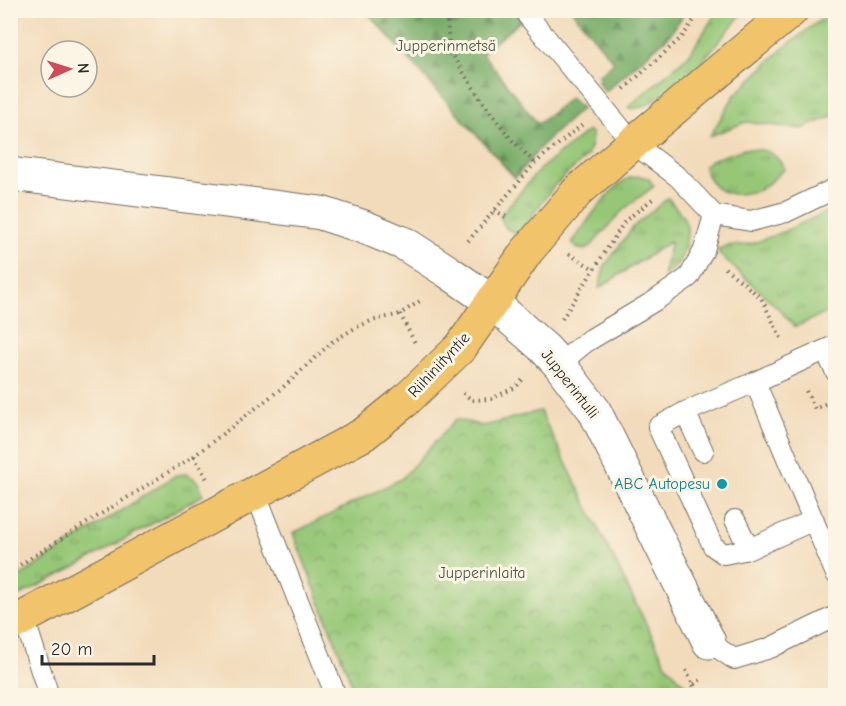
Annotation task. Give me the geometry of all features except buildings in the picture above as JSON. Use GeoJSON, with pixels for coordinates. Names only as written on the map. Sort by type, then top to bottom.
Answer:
{"type":"FeatureCollection","features":[{"type":"Feature","properties":{"kind":"main road","name":"Riihiniityntie"},"geometry":{"type":"LineString","coordinates":[[17,621],[364,434],[405,401],[461,347],[526,251],[578,191],[792,10]]}},
{"type":"Feature","properties":{"kind":"street"},"geometry":{"type":"LineString","coordinates":[[10,174],[321,213],[405,244],[492,302]]}},
{"type":"Feature","properties":{"kind":"street","name":"Jupperintulli"},"geometry":{"type":"LineString","coordinates":[[492,302],[551,356],[594,410],[708,642]]}},
{"type":"Feature","properties":{"kind":"lane"},"geometry":{"type":"LineString","coordinates":[[527,15],[633,143],[678,177],[714,215],[751,221],[786,212],[836,188]]}},
{"type":"Feature","properties":{"kind":"lane"},"geometry":{"type":"LineString","coordinates":[[551,356],[586,342],[656,300],[689,277],[704,250],[714,215]]}},
{"type":"Feature","properties":{"kind":"lane"},"geometry":{"type":"LineString","coordinates":[[814,520],[749,549],[724,554],[713,546],[658,427],[685,412],[830,347],[836,372]]}},
{"type":"Feature","properties":{"kind":"lane"},"geometry":{"type":"LineString","coordinates":[[755,382],[836,574]]}},
{"type":"Feature","properties":{"kind":"lane"},"geometry":{"type":"LineString","coordinates":[[685,412],[703,451]]}},
{"type":"Feature","properties":{"kind":"lane"},"geometry":{"type":"LineString","coordinates":[[255,492],[336,696]]}},
{"type":"Feature","properties":{"kind":"lane"},"geometry":{"type":"LineString","coordinates":[[735,519],[749,549]]}},
{"type":"Feature","properties":{"kind":"lane"},"geometry":{"type":"LineString","coordinates":[[708,642],[734,659],[770,648],[836,616]]}},
{"type":"Feature","properties":{"kind":"lane"},"geometry":{"type":"LineString","coordinates":[[17,621],[49,696]]}},
{"type":"Feature","properties":{"kind":"path"},"geometry":{"type":"LineString","coordinates":[[446,10],[450,52],[482,101],[511,139],[535,163]]}},
{"type":"Feature","properties":{"kind":"path"},"geometry":{"type":"LineString","coordinates":[[10,571],[194,456],[287,384],[332,342],[370,321],[400,314],[419,302],[435,288],[460,250],[535,163],[604,108],[682,37],[701,10]]}},
{"type":"Feature","properties":{"kind":"path"},"geometry":{"type":"LineString","coordinates":[[523,380],[551,356],[625,221],[678,177]]}},
{"type":"Feature","properties":{"kind":"path"},"geometry":{"type":"LineString","coordinates":[[704,250],[761,298],[779,335]]}},
{"type":"Feature","properties":{"kind":"path"},"geometry":{"type":"LineString","coordinates":[[693,685],[698,696]]}},
{"type":"Feature","properties":{"kind":"green space"},"geometry":{"type":"Polygon","coordinates":[[[718,10],[736,11],[741,15],[694,71],[642,107],[632,109],[628,107],[689,55],[718,10]]]}},
{"type":"Feature","properties":{"kind":"green space","name":"Jupperinmetsä"},"geometry":{"type":"Polygon","coordinates":[[[366,11],[533,11],[482,53],[538,124],[570,98],[582,108],[545,142],[515,178],[366,11]]]}},
{"type":"Feature","properties":{"kind":"green space"},"geometry":{"type":"Polygon","coordinates":[[[572,11],[686,11],[669,36],[605,92],[598,82],[599,75],[614,62],[572,11]]]}},
{"type":"Feature","properties":{"kind":"green space"},"geometry":{"type":"Polygon","coordinates":[[[832,11],[836,11],[835,115],[802,129],[746,122],[710,136],[734,96],[782,49],[832,11]]]}},
{"type":"Feature","properties":{"kind":"green space"},"geometry":{"type":"Polygon","coordinates":[[[588,131],[592,134],[587,156],[554,186],[519,233],[506,228],[500,216],[540,169],[588,131]]]}},
{"type":"Feature","properties":{"kind":"green space"},"geometry":{"type":"Polygon","coordinates":[[[744,149],[758,149],[773,154],[785,169],[758,190],[742,194],[727,193],[710,181],[704,166],[711,160],[744,149]]]}},
{"type":"Feature","properties":{"kind":"green space"},"geometry":{"type":"Polygon","coordinates":[[[639,176],[648,178],[654,186],[623,210],[591,246],[585,250],[578,249],[572,243],[613,189],[629,178],[639,176]]]}},
{"type":"Feature","properties":{"kind":"green space"},"geometry":{"type":"Polygon","coordinates":[[[668,198],[682,215],[687,226],[685,245],[675,267],[663,276],[671,241],[599,288],[604,267],[633,227],[668,198]]]}},
{"type":"Feature","properties":{"kind":"green space"},"geometry":{"type":"Polygon","coordinates":[[[835,208],[835,309],[795,327],[778,308],[720,255],[718,250],[726,246],[754,243],[835,208]]]}},
{"type":"Feature","properties":{"kind":"green space","name":"Jupperinlaita"},"geometry":{"type":"Polygon","coordinates":[[[540,411],[666,664],[694,695],[356,695],[293,533],[401,479],[456,419],[483,426],[540,411]]]}},
{"type":"Feature","properties":{"kind":"green space"},"geometry":{"type":"Polygon","coordinates":[[[186,474],[198,482],[203,495],[77,566],[11,600],[11,582],[176,475],[186,474]]]}},
{"type":"Feature","properties":{"kind":"place","name":"ABC Autopesu"},"geometry":{"type":"Point","coordinates":[722,484]}}]}
